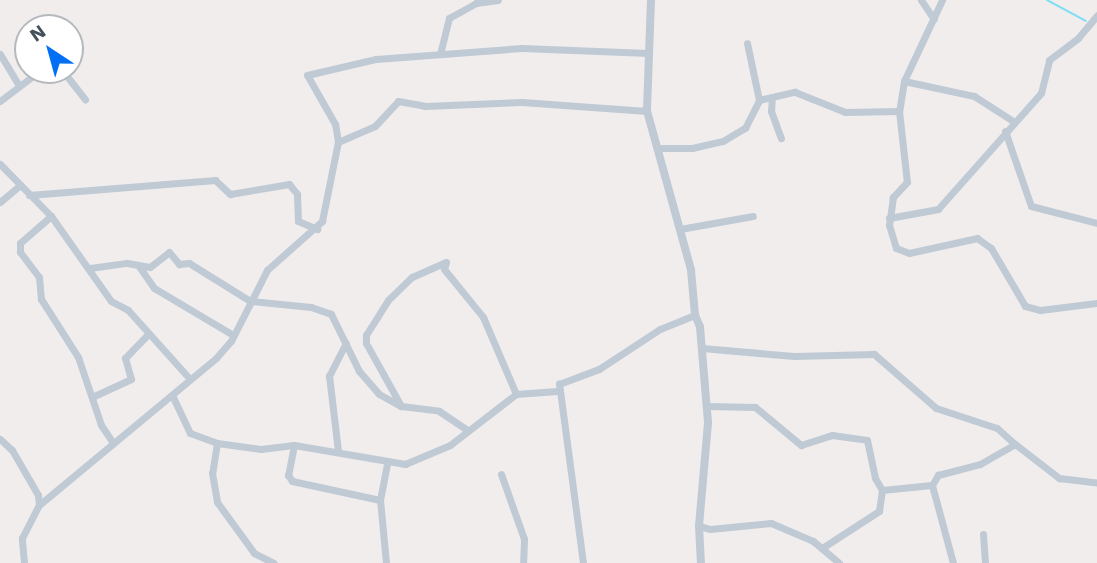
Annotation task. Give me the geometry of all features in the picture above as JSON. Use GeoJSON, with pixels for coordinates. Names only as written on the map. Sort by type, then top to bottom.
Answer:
{"type":"FeatureCollection","features":[{"type":"Feature","properties":{"kind":"street"},"geometry":{"type":"LineString","coordinates":[[440,54],[449,18],[476,3],[498,0]]}},
{"type":"Feature","properties":{"kind":"street"},"geometry":{"type":"LineString","coordinates":[[651,0],[647,111],[691,270],[695,315],[702,348],[707,406],[699,526],[701,563]]}},
{"type":"Feature","properties":{"kind":"street"},"geometry":{"type":"LineString","coordinates":[[921,0],[934,19]]}},
{"type":"Feature","properties":{"kind":"street"},"geometry":{"type":"LineString","coordinates":[[942,0],[904,81],[899,111],[907,182],[894,197],[889,218],[892,241],[901,253],[963,238],[984,241],[1025,306],[1040,310],[1097,303]]}},
{"type":"Feature","properties":{"kind":"street"},"geometry":{"type":"LineString","coordinates":[[889,218],[937,209],[1013,121],[1041,93],[1049,60],[1078,38],[1097,15]]}},
{"type":"Feature","properties":{"kind":"street"},"geometry":{"type":"LineString","coordinates":[[658,148],[692,148],[723,141],[745,128],[759,100],[747,43]]}},
{"type":"Feature","properties":{"kind":"street"},"geometry":{"type":"LineString","coordinates":[[24,563],[22,538],[38,505],[216,358],[233,335],[267,270],[317,229],[326,204],[338,142],[332,118],[307,75],[376,59],[522,48],[648,53]]}},
{"type":"Feature","properties":{"kind":"street"},"geometry":{"type":"LineString","coordinates":[[0,54],[19,86]]}},
{"type":"Feature","properties":{"kind":"street"},"geometry":{"type":"LineString","coordinates":[[904,81],[974,96],[1013,121]]}},
{"type":"Feature","properties":{"kind":"street"},"geometry":{"type":"LineString","coordinates":[[0,101],[22,84]]}},
{"type":"Feature","properties":{"kind":"street"},"geometry":{"type":"LineString","coordinates":[[73,84],[85,99]]}},
{"type":"Feature","properties":{"kind":"street"},"geometry":{"type":"LineString","coordinates":[[759,100],[802,93],[845,112],[899,111]]}},
{"type":"Feature","properties":{"kind":"street"},"geometry":{"type":"LineString","coordinates":[[772,97],[771,111],[781,138]]}},
{"type":"Feature","properties":{"kind":"street"},"geometry":{"type":"LineString","coordinates":[[338,142],[375,126],[398,101],[425,106],[511,102],[647,111]]}},
{"type":"Feature","properties":{"kind":"street"},"geometry":{"type":"LineString","coordinates":[[1005,131],[1031,206],[1097,223]]}},
{"type":"Feature","properties":{"kind":"street"},"geometry":{"type":"LineString","coordinates":[[0,164],[51,216],[111,301],[128,310],[147,335],[190,378]]}},
{"type":"Feature","properties":{"kind":"street"},"geometry":{"type":"LineString","coordinates":[[29,195],[215,180],[230,194],[289,184],[297,194],[297,218],[317,229]]}},
{"type":"Feature","properties":{"kind":"street"},"geometry":{"type":"LineString","coordinates":[[0,202],[19,186]]}},
{"type":"Feature","properties":{"kind":"street"},"geometry":{"type":"LineString","coordinates":[[51,216],[20,243],[19,252],[39,277],[41,299],[74,350],[101,425],[113,443]]}},
{"type":"Feature","properties":{"kind":"street"},"geometry":{"type":"LineString","coordinates":[[680,229],[752,216]]}},
{"type":"Feature","properties":{"kind":"street"},"geometry":{"type":"LineString","coordinates":[[90,268],[138,265],[150,267],[172,253],[179,264],[189,263],[250,301],[311,307],[331,314],[371,386],[401,406],[439,411],[467,430]]}},
{"type":"Feature","properties":{"kind":"street"},"geometry":{"type":"LineString","coordinates":[[401,406],[366,343],[366,335],[388,300],[412,277],[446,262],[444,269],[483,317],[516,394]]}},
{"type":"Feature","properties":{"kind":"street"},"geometry":{"type":"LineString","coordinates":[[138,265],[154,288],[233,335]]}},
{"type":"Feature","properties":{"kind":"street"},"geometry":{"type":"LineString","coordinates":[[583,563],[557,391],[564,379],[599,369],[660,329],[695,315]]}},
{"type":"Feature","properties":{"kind":"street"},"geometry":{"type":"LineString","coordinates":[[92,397],[131,379],[125,358],[147,335]]}},
{"type":"Feature","properties":{"kind":"street"},"geometry":{"type":"LineString","coordinates":[[338,452],[329,376],[346,343]]}},
{"type":"Feature","properties":{"kind":"street"},"geometry":{"type":"LineString","coordinates":[[702,348],[794,356],[874,355],[936,408],[996,428],[1059,478],[1097,484]]}},
{"type":"Feature","properties":{"kind":"street"},"geometry":{"type":"LineString","coordinates":[[172,395],[190,433],[217,443],[261,449],[295,445],[387,463],[426,458],[516,394],[557,391]]}},
{"type":"Feature","properties":{"kind":"street"},"geometry":{"type":"LineString","coordinates":[[707,406],[755,407],[801,445],[832,435],[867,440],[875,478],[882,490],[879,511],[822,548]]}},
{"type":"Feature","properties":{"kind":"street"},"geometry":{"type":"LineString","coordinates":[[0,439],[12,450],[38,495],[38,505]]}},
{"type":"Feature","properties":{"kind":"street"},"geometry":{"type":"LineString","coordinates":[[217,443],[212,466],[216,502],[254,553],[274,563]]}},
{"type":"Feature","properties":{"kind":"street"},"geometry":{"type":"LineString","coordinates":[[953,563],[932,485],[938,475],[980,464],[1015,444]]}},
{"type":"Feature","properties":{"kind":"street"},"geometry":{"type":"LineString","coordinates":[[295,445],[288,475],[292,481],[380,500]]}},
{"type":"Feature","properties":{"kind":"street"},"geometry":{"type":"LineString","coordinates":[[386,563],[380,500],[387,463]]}},
{"type":"Feature","properties":{"kind":"street"},"geometry":{"type":"LineString","coordinates":[[501,474],[524,539],[523,563]]}},
{"type":"Feature","properties":{"kind":"street"},"geometry":{"type":"LineString","coordinates":[[882,490],[932,485]]}},
{"type":"Feature","properties":{"kind":"street"},"geometry":{"type":"LineString","coordinates":[[699,526],[710,529],[771,523],[822,548],[839,563]]}},
{"type":"Feature","properties":{"kind":"street"},"geometry":{"type":"LineString","coordinates":[[983,534],[985,563]]}},
{"type":"Feature","properties":{"kind":"waterway"},"geometry":{"type":"LineString","coordinates":[[1047,0],[1086,21]]}}]}
